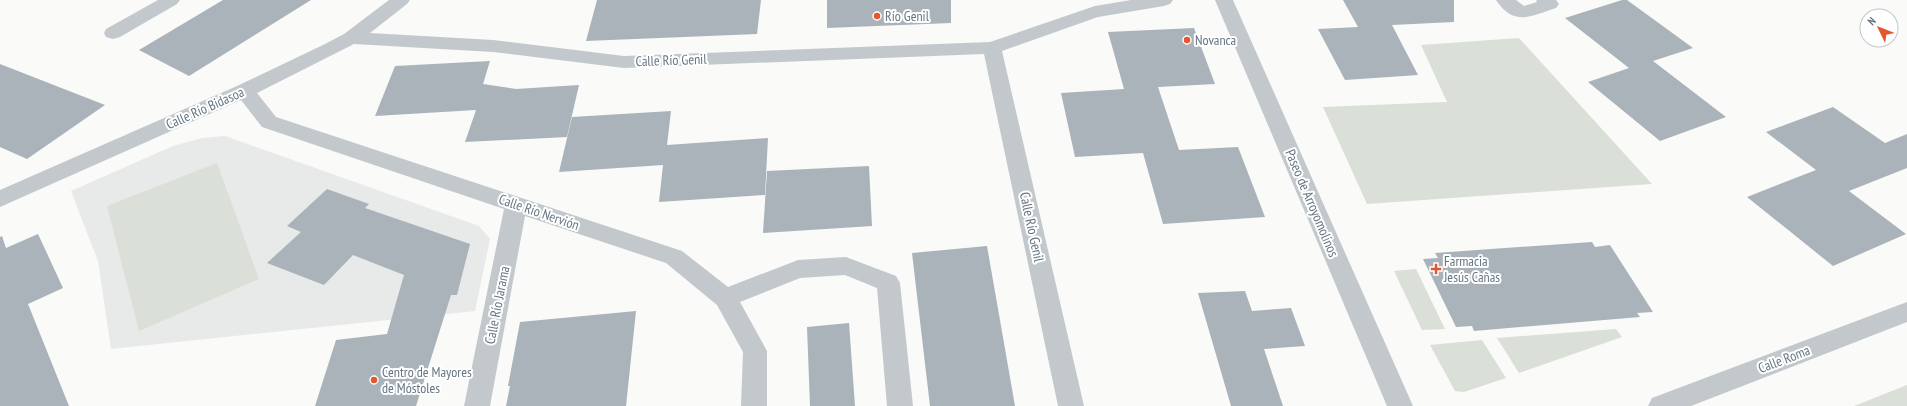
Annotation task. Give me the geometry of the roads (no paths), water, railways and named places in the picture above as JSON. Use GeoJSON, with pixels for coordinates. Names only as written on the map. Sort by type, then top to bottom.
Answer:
{"type":"FeatureCollection","features":[{"type":"Feature","properties":{"kind":"street"},"geometry":{"type":"LineString","coordinates":[[113,33],[171,0]]}},
{"type":"Feature","properties":{"kind":"street","name":"Calle Río Bidasoa"},"geometry":{"type":"LineString","coordinates":[[0,198],[244,90],[351,38],[401,0]]}},
{"type":"Feature","properties":{"kind":"street","name":"Calle Río Genil"},"geometry":{"type":"LineString","coordinates":[[351,38],[493,46],[624,62],[992,48],[1095,12],[1164,0]]}},
{"type":"Feature","properties":{"kind":"street","name":"Paseo de Arroyomolinos"},"geometry":{"type":"LineString","coordinates":[[1224,0],[1400,406]]}},
{"type":"Feature","properties":{"kind":"street"},"geometry":{"type":"LineString","coordinates":[[1505,0],[1521,13],[1550,4],[1545,0]]}},
{"type":"Feature","properties":{"kind":"street","name":"Calle Río Genil"},"geometry":{"type":"LineString","coordinates":[[992,48],[1071,406]]}},
{"type":"Feature","properties":{"kind":"street","name":"Calle Río Nervión"},"geometry":{"type":"LineString","coordinates":[[244,90],[269,122],[674,257],[725,298],[755,351],[754,406]]}},
{"type":"Feature","properties":{"kind":"street","name":"Calle Río Jarama"},"geometry":{"type":"LineString","coordinates":[[477,406],[516,204]]}},
{"type":"Feature","properties":{"kind":"street"},"geometry":{"type":"LineString","coordinates":[[725,298],[798,269],[846,266],[888,283],[900,406]]}},
{"type":"Feature","properties":{"kind":"street","name":"Calle Roma"},"geometry":{"type":"LineString","coordinates":[[1660,406],[1907,312]]}},
{"type":"Feature","properties":{"kind":"place","name":"Río Genil"},"geometry":{"type":"Point","coordinates":[877,16]}},
{"type":"Feature","properties":{"kind":"place","name":"Novanca"},"geometry":{"type":"Point","coordinates":[1187,40]}},
{"type":"Feature","properties":{"kind":"place","name":"Farmacia Jesús Cañas"},"geometry":{"type":"Point","coordinates":[1436,269]}},
{"type":"Feature","properties":{"kind":"place","name":"Centro de Mayores de Móstoles"},"geometry":{"type":"Point","coordinates":[374,380]}}]}
